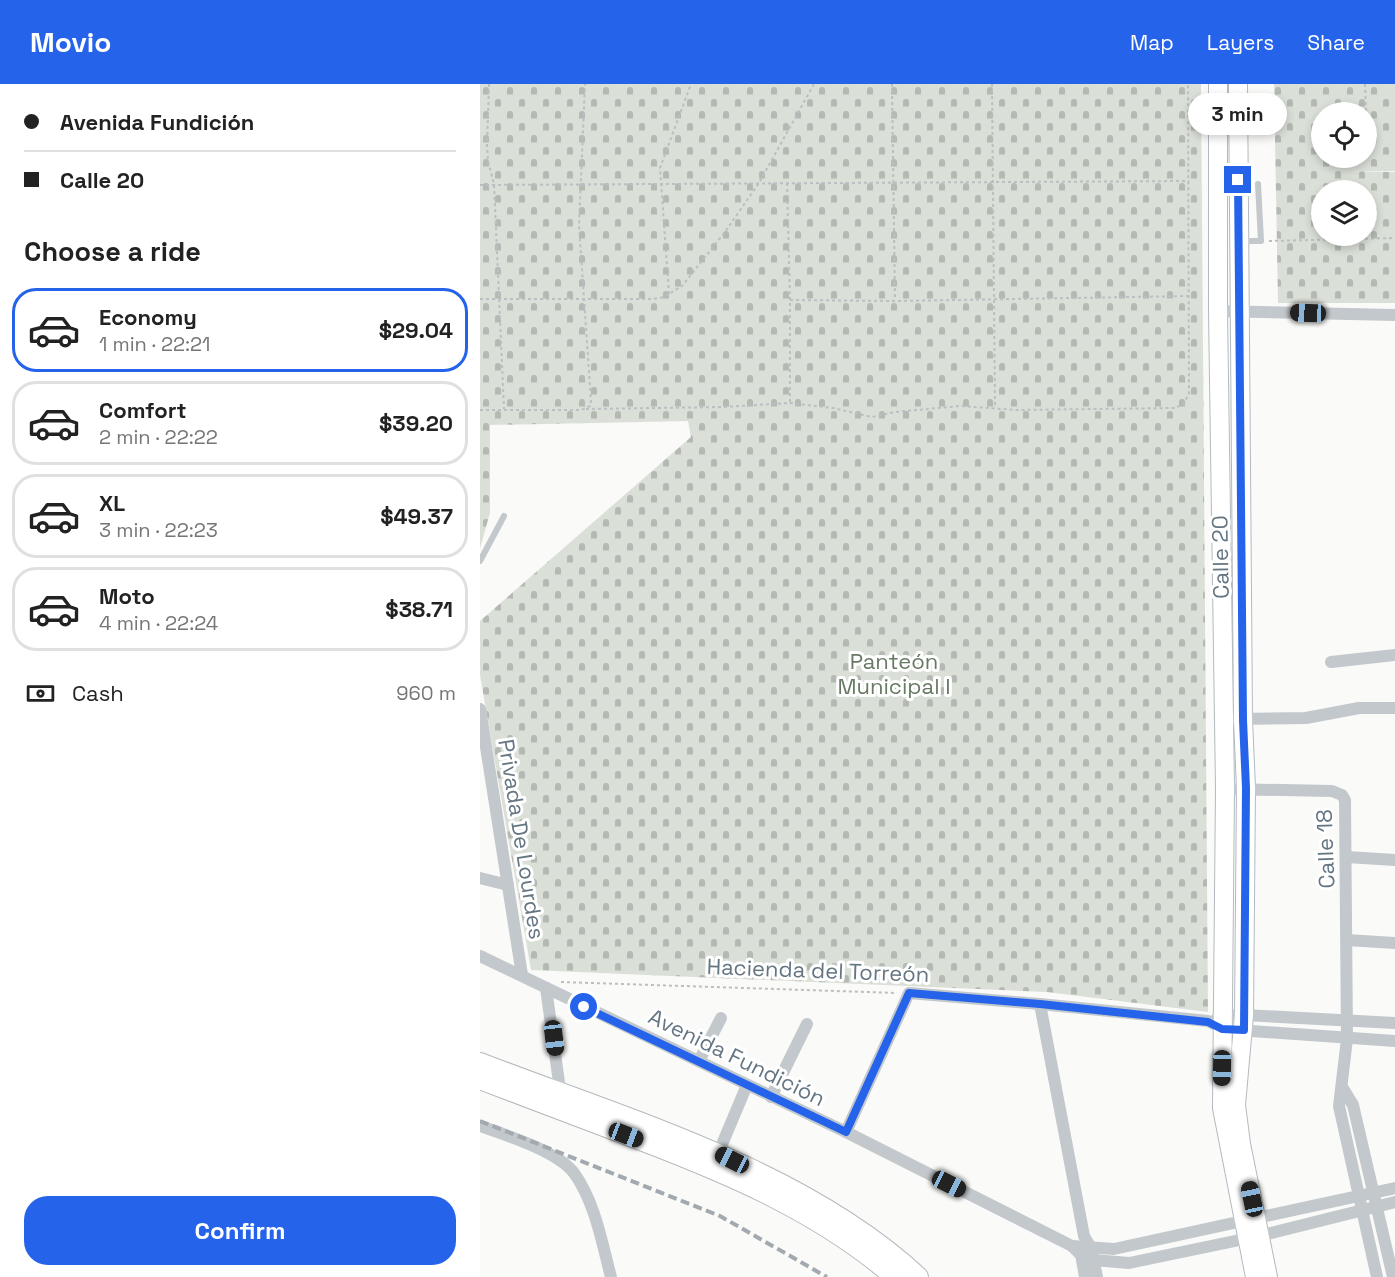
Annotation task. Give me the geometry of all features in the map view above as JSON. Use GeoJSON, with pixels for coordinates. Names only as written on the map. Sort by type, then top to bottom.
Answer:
{"type":"FeatureCollection","features":[{"type":"Feature","properties":{"kind":"main road","name":"Calle 20"},"geometry":{"type":"LineString","coordinates":[[1218,84],[1222,718],[1225,789],[1224,893],[1218,1022],[1222,1108],[1249,1219]]}},
{"type":"Feature","properties":{"kind":"main road","name":"Calle 20"},"geometry":{"type":"LineString","coordinates":[[1238,84],[1243,720],[1246,788],[1244,1023],[1237,1088],[1237,1121],[1249,1219]]}},
{"type":"Feature","properties":{"kind":"main road"},"geometry":{"type":"LineString","coordinates":[[1218,180],[1238,180]]}},
{"type":"Feature","properties":{"kind":"main road"},"geometry":{"type":"LineString","coordinates":[[1220,508],[1242,509]]}},
{"type":"Feature","properties":{"kind":"main road"},"geometry":{"type":"LineString","coordinates":[[1224,893],[1245,894]]}},
{"type":"Feature","properties":{"kind":"main road"},"geometry":{"type":"LineString","coordinates":[[480,1063],[561,1102],[715,1160],[804,1197],[883,1248],[918,1277]]}},
{"type":"Feature","properties":{"kind":"main road"},"geometry":{"type":"LineString","coordinates":[[480,1080],[561,1102]]}},
{"type":"Feature","properties":{"kind":"main road"},"geometry":{"type":"LineString","coordinates":[[715,1160],[796,1208],[874,1259],[895,1277]]}},
{"type":"Feature","properties":{"kind":"main road"},"geometry":{"type":"LineString","coordinates":[[1249,1219],[1253,1237],[1268,1277]]}},
{"type":"Feature","properties":{"kind":"main road"},"geometry":{"type":"LineString","coordinates":[[1253,1237],[1255,1277]]}},
{"type":"Feature","properties":{"kind":"street"},"geometry":{"type":"LineString","coordinates":[[1218,311],[1395,315]]}},
{"type":"Feature","properties":{"kind":"street"},"geometry":{"type":"LineString","coordinates":[[1331,662],[1395,655]]}},
{"type":"Feature","properties":{"kind":"street"},"geometry":{"type":"LineString","coordinates":[[1222,718],[1243,720],[1306,718],[1359,708],[1395,708]]}},
{"type":"Feature","properties":{"kind":"street","name":"Privada De Lourdes"},"geometry":{"type":"LineString","coordinates":[[480,709],[485,772],[508,885],[522,975]]}},
{"type":"Feature","properties":{"kind":"street","name":"Calle 18"},"geometry":{"type":"LineString","coordinates":[[1225,789],[1332,791],[1342,795],[1346,806],[1347,1039],[1339,1106],[1377,1277]]}},
{"type":"Feature","properties":{"kind":"street"},"geometry":{"type":"LineString","coordinates":[[1347,857],[1395,860]]}},
{"type":"Feature","properties":{"kind":"street"},"geometry":{"type":"LineString","coordinates":[[480,878],[508,885]]}},
{"type":"Feature","properties":{"kind":"street"},"geometry":{"type":"LineString","coordinates":[[1347,940],[1395,943]]}},
{"type":"Feature","properties":{"kind":"street","name":"Avenida Fundición"},"geometry":{"type":"LineString","coordinates":[[480,956],[1084,1249]]}},
{"type":"Feature","properties":{"kind":"street"},"geometry":{"type":"LineString","coordinates":[[546,988],[561,1102]]}},
{"type":"Feature","properties":{"kind":"street"},"geometry":{"type":"LineString","coordinates":[[846,1132],[909,993]]}},
{"type":"Feature","properties":{"kind":"street","name":"Hacienda del Torreón"},"geometry":{"type":"LineString","coordinates":[[909,993],[1244,1023]]}},
{"type":"Feature","properties":{"kind":"street"},"geometry":{"type":"LineString","coordinates":[[1040,1004],[1084,1249],[1085,1277]]}},
{"type":"Feature","properties":{"kind":"street"},"geometry":{"type":"LineString","coordinates":[[699,1061],[721,1018]]}},
{"type":"Feature","properties":{"kind":"street"},"geometry":{"type":"LineString","coordinates":[[1244,1023],[1346,1020],[1395,1023]]}},
{"type":"Feature","properties":{"kind":"street"},"geometry":{"type":"LineString","coordinates":[[1244,1023],[1347,1039],[1395,1041]]}},
{"type":"Feature","properties":{"kind":"street"},"geometry":{"type":"LineString","coordinates":[[771,1097],[807,1024]]}},
{"type":"Feature","properties":{"kind":"street"},"geometry":{"type":"LineString","coordinates":[[715,1160],[747,1085]]}},
{"type":"Feature","properties":{"kind":"street"},"geometry":{"type":"LineString","coordinates":[[1342,1087],[1353,1105],[1393,1277]]}},
{"type":"Feature","properties":{"kind":"street"},"geometry":{"type":"LineString","coordinates":[[480,1126],[546,1152],[573,1172],[592,1209],[611,1277]]}},
{"type":"Feature","properties":{"kind":"street"},"geometry":{"type":"LineString","coordinates":[[1084,1249],[1125,1247],[1395,1188]]}},
{"type":"Feature","properties":{"kind":"street"},"geometry":{"type":"LineString","coordinates":[[1084,1249],[1129,1263],[1253,1237],[1395,1202]]}},
{"type":"Feature","properties":{"kind":"street"},"geometry":{"type":"LineString","coordinates":[[1084,1249],[1097,1277]]}},
{"type":"Feature","properties":{"kind":"lane"},"geometry":{"type":"LineString","coordinates":[[1238,241],[1261,241],[1258,184]]}},
{"type":"Feature","properties":{"kind":"lane"},"geometry":{"type":"LineString","coordinates":[[480,561],[504,516]]}},
{"type":"Feature","properties":{"kind":"path"},"geometry":{"type":"LineString","coordinates":[[489,84],[488,154],[494,184],[504,409]]}},
{"type":"Feature","properties":{"kind":"path"},"geometry":{"type":"LineString","coordinates":[[585,84],[579,225],[591,401],[586,409]]}},
{"type":"Feature","properties":{"kind":"path"},"geometry":{"type":"LineString","coordinates":[[669,295],[660,168],[691,84]]}},
{"type":"Feature","properties":{"kind":"path"},"geometry":{"type":"LineString","coordinates":[[480,299],[652,299],[669,295],[689,279],[759,183],[814,84]]}},
{"type":"Feature","properties":{"kind":"path"},"geometry":{"type":"LineString","coordinates":[[892,84],[895,301]]}},
{"type":"Feature","properties":{"kind":"path"},"geometry":{"type":"LineString","coordinates":[[992,84],[995,408]]}},
{"type":"Feature","properties":{"kind":"path"},"geometry":{"type":"LineString","coordinates":[[480,410],[723,407],[790,403],[833,408],[872,417],[895,412],[960,406],[1016,410],[1175,408],[1184,404],[1189,393],[1188,84]]}},
{"type":"Feature","properties":{"kind":"path"},"geometry":{"type":"LineString","coordinates":[[1365,84],[1366,102]]}},
{"type":"Feature","properties":{"kind":"path"},"geometry":{"type":"LineString","coordinates":[[480,184],[1189,181]]}},
{"type":"Feature","properties":{"kind":"path"},"geometry":{"type":"LineString","coordinates":[[787,183],[790,403]]}},
{"type":"Feature","properties":{"kind":"path"},"geometry":{"type":"LineString","coordinates":[[1261,241],[1395,238]]}},
{"type":"Feature","properties":{"kind":"path"},"geometry":{"type":"LineString","coordinates":[[790,300],[895,301],[1189,296]]}},
{"type":"Feature","properties":{"kind":"path","name":"Hacienda del Torreón"},"geometry":{"type":"LineString","coordinates":[[562,982],[909,993]]}},
{"type":"Feature","properties":{"kind":"green space","name":"Panteón Municipal I"},"geometry":{"type":"Polygon","coordinates":[[[480,84],[1201,84],[1208,1012],[1047,992],[531,970],[480,675],[480,621],[691,437],[688,421],[490,425],[490,513],[480,548],[480,84]]]}},
{"type":"Feature","properties":{"kind":"green space"},"geometry":{"type":"Polygon","coordinates":[[[1274,84],[1395,84],[1395,171],[1347,171],[1395,172],[1395,303],[1278,303],[1274,84]]]}},
{"type":"Feature","properties":{"kind":"railway"},"geometry":{"type":"LineString","coordinates":[[480,1121],[720,1216],[827,1277]]}},
{"type":"Feature","properties":{"kind":"route"},"geometry":{"type":"LineString","coordinates":[[584,1007],[846,1132],[909,993],[1208,1022],[1222,1029],[1244,1030],[1246,788],[1243,720],[1238,180]]}}]}
